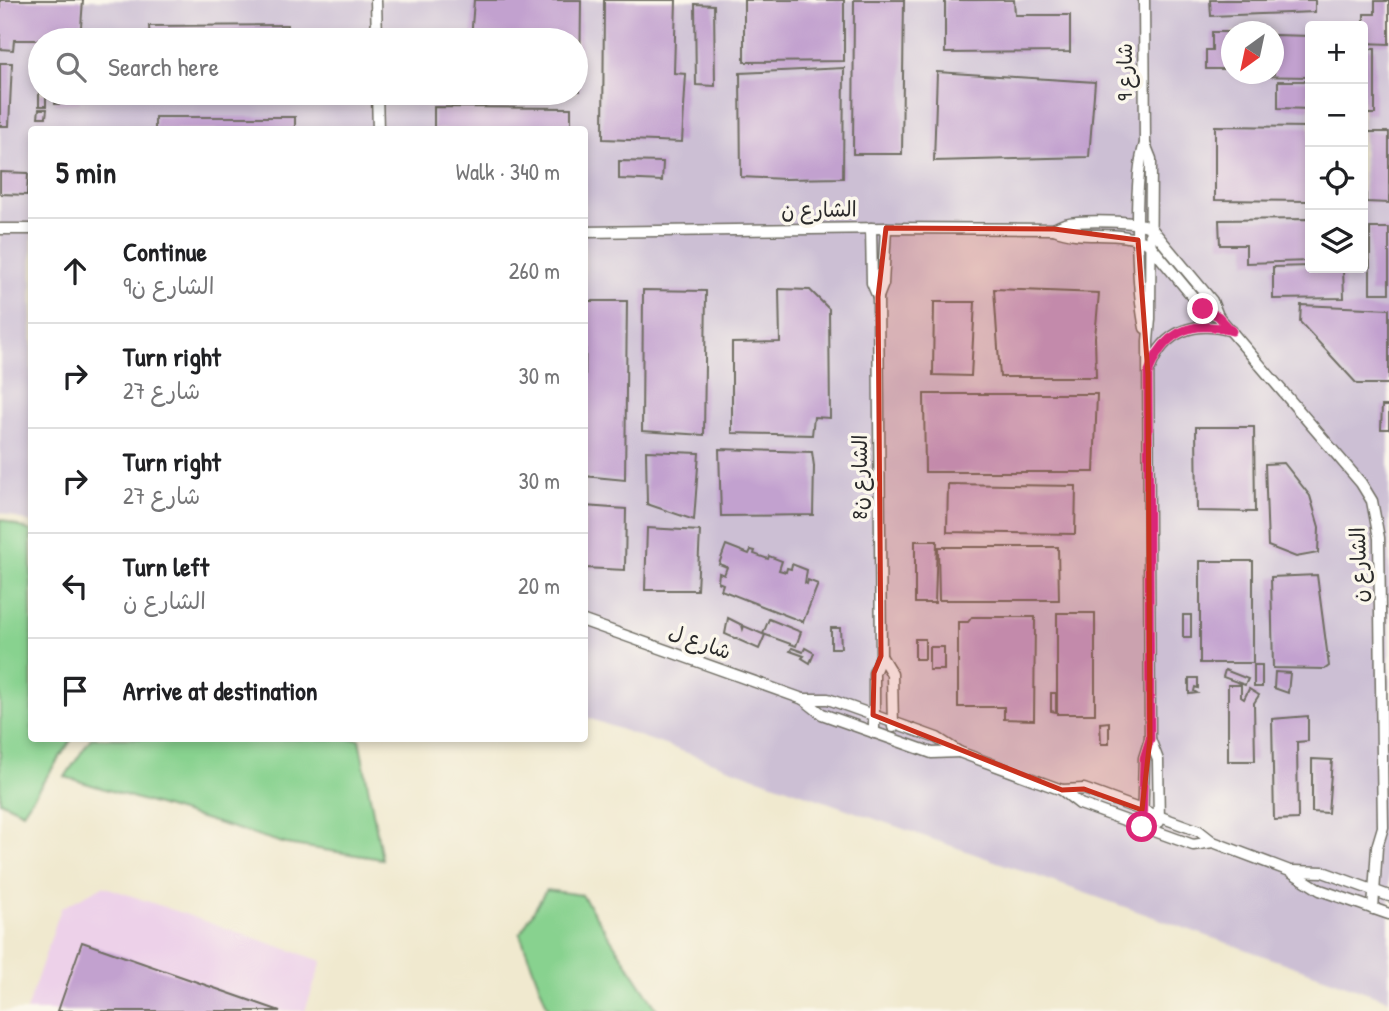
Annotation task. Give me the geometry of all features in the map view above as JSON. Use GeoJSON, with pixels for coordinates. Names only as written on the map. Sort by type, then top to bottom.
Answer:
{"type":"FeatureCollection","features":[{"type":"Feature","properties":{"kind":"street"},"geometry":{"type":"LineString","coordinates":[[376,0],[376,28]]}},
{"type":"Feature","properties":{"kind":"street","name":"شارع 9"},"geometry":{"type":"LineString","coordinates":[[1144,0],[1145,144],[1151,159],[1150,318],[1147,341]]}},
{"type":"Feature","properties":{"kind":"street"},"geometry":{"type":"LineString","coordinates":[[377,105],[378,126]]}},
{"type":"Feature","properties":{"kind":"street","name":"شارع 9"},"geometry":{"type":"LineString","coordinates":[[1145,144],[1139,159],[1138,240],[1147,341]]}},
{"type":"Feature","properties":{"kind":"street","name":"الشارع ن"},"geometry":{"type":"LineString","coordinates":[[1054,229],[1064,224],[1138,223],[1151,228],[1212,301],[1218,316],[1361,483],[1372,501],[1379,538],[1383,827],[1377,847],[1373,909]]}},
{"type":"Feature","properties":{"kind":"street","name":"الشارع ن"},"geometry":{"type":"LineString","coordinates":[[588,232],[871,228],[1054,229],[1065,233],[1138,240],[1150,245],[1203,309],[1218,316]]}},
{"type":"Feature","properties":{"kind":"street","name":"الشارع ن8"},"geometry":{"type":"LineString","coordinates":[[871,228],[872,283],[878,297]]}},
{"type":"Feature","properties":{"kind":"street","name":"الشارع ن8"},"geometry":{"type":"LineString","coordinates":[[874,733],[874,673],[881,656],[878,297],[883,284],[886,228]]}},
{"type":"Feature","properties":{"kind":"street"},"geometry":{"type":"LineString","coordinates":[[0,229],[28,229]]}},
{"type":"Feature","properties":{"kind":"street"},"geometry":{"type":"LineString","coordinates":[[1148,374],[1154,357],[1165,343],[1180,332],[1197,326],[1215,326],[1232,331]]}},
{"type":"Feature","properties":{"kind":"street"},"geometry":{"type":"LineString","coordinates":[[1142,827],[1144,758],[1150,739],[1147,341]]}},
{"type":"Feature","properties":{"kind":"street","name":"شارع ل"},"geometry":{"type":"LineString","coordinates":[[588,622],[803,699],[822,714],[874,733],[932,753],[960,752]]}},
{"type":"Feature","properties":{"kind":"street","name":"الشارع ن8"},"geometry":{"type":"LineString","coordinates":[[881,656],[892,674],[892,739]]}},
{"type":"Feature","properties":{"kind":"street","name":"شارع ل"},"geometry":{"type":"LineString","coordinates":[[803,699],[828,699],[937,738],[960,752],[1062,790],[1080,804],[1193,845],[1213,842]]}},
{"type":"Feature","properties":{"kind":"street"},"geometry":{"type":"LineString","coordinates":[[1150,739],[1158,760],[1158,832]]}},
{"type":"Feature","properties":{"kind":"street","name":"شارع ل"},"geometry":{"type":"LineString","coordinates":[[1062,790],[1084,789],[1199,831],[1213,842],[1290,871],[1320,890],[1389,914]]}},
{"type":"Feature","properties":{"kind":"street","name":"الشارع ن"},"geometry":{"type":"LineString","coordinates":[[1383,827],[1389,841]]}},
{"type":"Feature","properties":{"kind":"street","name":"شارع ل"},"geometry":{"type":"LineString","coordinates":[[1290,871],[1323,873],[1389,896]]}},
{"type":"Feature","properties":{"kind":"highlighted area"},"geometry":{"type":"Polygon","coordinates":[[[886,228],[1054,229],[1138,240],[1148,374],[1150,739],[1142,810],[1084,789],[1062,790],[873,715],[874,673],[881,656],[878,297],[886,228]]]}},
{"type":"Feature","properties":{"kind":"shaded area"},"geometry":{"type":"Polygon","coordinates":[[[0,0],[1389,0],[1389,1000],[588,718],[588,126],[28,126],[28,522],[0,512],[0,0]]]}},
{"type":"Feature","properties":{"kind":"shaded area"},"geometry":{"type":"Polygon","coordinates":[[[103,886],[322,961],[305,1011],[26,1011],[61,908],[103,886]]]}},
{"type":"Feature","properties":{"kind":"green space"},"geometry":{"type":"Polygon","coordinates":[[[0,519],[28,530],[28,742],[70,742],[23,812],[0,801],[0,519]]]}},
{"type":"Feature","properties":{"kind":"green space"},"geometry":{"type":"Polygon","coordinates":[[[88,742],[360,742],[382,859],[286,844],[65,777],[88,742]]]}},
{"type":"Feature","properties":{"kind":"green space"},"geometry":{"type":"Polygon","coordinates":[[[546,890],[582,895],[658,1011],[549,1011],[520,934],[546,890]]]}},
{"type":"Feature","properties":{"kind":"building"},"geometry":{"type":"Polygon","coordinates":[[[0,0],[83,0],[81,28],[28,28],[28,40],[14,40],[13,50],[0,49],[0,0]]]}},
{"type":"Feature","properties":{"kind":"building"},"geometry":{"type":"Polygon","coordinates":[[[474,0],[581,0],[581,28],[472,28],[474,0]]]}},
{"type":"Feature","properties":{"kind":"building"},"geometry":{"type":"Polygon","coordinates":[[[604,0],[676,0],[674,73],[686,74],[682,142],[603,139],[604,0]]]}},
{"type":"Feature","properties":{"kind":"building"},"geometry":{"type":"Polygon","coordinates":[[[744,0],[844,0],[844,61],[744,62],[744,0]]]}},
{"type":"Feature","properties":{"kind":"building"},"geometry":{"type":"Polygon","coordinates":[[[854,0],[904,0],[902,154],[853,154],[854,0]]]}},
{"type":"Feature","properties":{"kind":"building"},"geometry":{"type":"Polygon","coordinates":[[[945,0],[1014,0],[1015,15],[1070,15],[1070,52],[945,53],[945,0]]]}},
{"type":"Feature","properties":{"kind":"building"},"geometry":{"type":"Polygon","coordinates":[[[1210,0],[1315,0],[1315,12],[1211,16],[1210,0]]]}},
{"type":"Feature","properties":{"kind":"building"},"geometry":{"type":"Polygon","coordinates":[[[1375,1],[1389,1],[1389,44],[1368,43],[1368,21],[1364,21],[1364,14],[1375,14],[1375,1]]]}},
{"type":"Feature","properties":{"kind":"building"},"geometry":{"type":"Polygon","coordinates":[[[695,4],[714,5],[715,86],[696,85],[695,4]]]}},
{"type":"Feature","properties":{"kind":"building"},"geometry":{"type":"Polygon","coordinates":[[[287,25],[287,28],[149,28],[287,25]]]}},
{"type":"Feature","properties":{"kind":"building"},"geometry":{"type":"Polygon","coordinates":[[[1212,32],[1221,32],[1221,69],[1206,69],[1206,50],[1212,50],[1212,32]]]}},
{"type":"Feature","properties":{"kind":"building"},"geometry":{"type":"Polygon","coordinates":[[[1284,35],[1305,36],[1305,77],[1284,77],[1284,35]]]}},
{"type":"Feature","properties":{"kind":"building"},"geometry":{"type":"Polygon","coordinates":[[[1368,49],[1375,49],[1375,114],[1368,114],[1368,49]]]}},
{"type":"Feature","properties":{"kind":"building"},"geometry":{"type":"Polygon","coordinates":[[[0,63],[12,63],[9,126],[0,126],[0,63]]]}},
{"type":"Feature","properties":{"kind":"building"},"geometry":{"type":"Polygon","coordinates":[[[844,68],[843,178],[741,177],[740,73],[844,68]]]}},
{"type":"Feature","properties":{"kind":"building"},"geometry":{"type":"Polygon","coordinates":[[[937,72],[1095,82],[1089,157],[934,161],[937,72]]]}},
{"type":"Feature","properties":{"kind":"building"},"geometry":{"type":"Polygon","coordinates":[[[1284,81],[1305,81],[1305,109],[1278,108],[1278,84],[1284,84],[1284,81]]]}},
{"type":"Feature","properties":{"kind":"building"},"geometry":{"type":"Polygon","coordinates":[[[434,107],[571,108],[571,126],[434,126],[434,107]]]}},
{"type":"Feature","properties":{"kind":"building"},"geometry":{"type":"Polygon","coordinates":[[[39,109],[47,109],[46,117],[38,117],[39,109]]]}},
{"type":"Feature","properties":{"kind":"building"},"geometry":{"type":"Polygon","coordinates":[[[155,117],[295,117],[295,126],[155,126],[155,117]]]}},
{"type":"Feature","properties":{"kind":"building"},"geometry":{"type":"Polygon","coordinates":[[[1215,126],[1305,127],[1305,201],[1215,200],[1215,126]]]}},
{"type":"Feature","properties":{"kind":"building"},"geometry":{"type":"Polygon","coordinates":[[[1368,132],[1389,132],[1389,203],[1368,202],[1368,132]]]}},
{"type":"Feature","properties":{"kind":"building"},"geometry":{"type":"Polygon","coordinates":[[[619,161],[663,162],[662,181],[619,179],[619,161]]]}},
{"type":"Feature","properties":{"kind":"building"},"geometry":{"type":"Polygon","coordinates":[[[0,172],[28,173],[27,195],[0,194],[0,172]]]}},
{"type":"Feature","properties":{"kind":"building"},"geometry":{"type":"Polygon","coordinates":[[[1305,219],[1305,261],[1246,263],[1246,245],[1220,245],[1219,220],[1305,219]]]}},
{"type":"Feature","properties":{"kind":"building"},"geometry":{"type":"Polygon","coordinates":[[[1370,228],[1389,228],[1389,293],[1370,293],[1370,228]]]}},
{"type":"Feature","properties":{"kind":"building"},"geometry":{"type":"Polygon","coordinates":[[[1305,266],[1305,273],[1343,273],[1344,298],[1273,299],[1273,267],[1305,266]]]}},
{"type":"Feature","properties":{"kind":"building"},"geometry":{"type":"Polygon","coordinates":[[[779,289],[810,290],[829,309],[830,418],[814,417],[812,435],[732,433],[732,343],[780,342],[779,289]]]}},
{"type":"Feature","properties":{"kind":"building"},"geometry":{"type":"Polygon","coordinates":[[[994,289],[1099,293],[1095,337],[1096,377],[1000,377],[994,289]]]}},
{"type":"Feature","properties":{"kind":"building"},"geometry":{"type":"Polygon","coordinates":[[[643,290],[706,291],[704,435],[642,431],[643,290]]]}},
{"type":"Feature","properties":{"kind":"building"},"geometry":{"type":"Polygon","coordinates":[[[588,301],[627,301],[625,480],[588,476],[588,301]]]}},
{"type":"Feature","properties":{"kind":"building"},"geometry":{"type":"Polygon","coordinates":[[[934,302],[975,302],[971,376],[933,375],[934,302]]]}},
{"type":"Feature","properties":{"kind":"building"},"geometry":{"type":"Polygon","coordinates":[[[1301,305],[1389,309],[1389,384],[1357,384],[1300,322],[1301,305]]]}},
{"type":"Feature","properties":{"kind":"building"},"geometry":{"type":"Polygon","coordinates":[[[924,394],[1097,394],[1094,472],[925,472],[924,394]]]}},
{"type":"Feature","properties":{"kind":"building"},"geometry":{"type":"Polygon","coordinates":[[[1382,406],[1389,406],[1389,429],[1381,429],[1382,406]]]}},
{"type":"Feature","properties":{"kind":"building"},"geometry":{"type":"Polygon","coordinates":[[[1196,427],[1254,427],[1255,512],[1197,511],[1196,427]]]}},
{"type":"Feature","properties":{"kind":"building"},"geometry":{"type":"Polygon","coordinates":[[[719,449],[812,452],[813,515],[721,516],[719,449]]]}},
{"type":"Feature","properties":{"kind":"building"},"geometry":{"type":"Polygon","coordinates":[[[646,451],[699,453],[694,520],[647,504],[646,451]]]}},
{"type":"Feature","properties":{"kind":"building"},"geometry":{"type":"Polygon","coordinates":[[[1284,463],[1310,496],[1319,527],[1318,553],[1296,557],[1268,546],[1265,464],[1284,463]]]}},
{"type":"Feature","properties":{"kind":"building"},"geometry":{"type":"Polygon","coordinates":[[[948,484],[1076,486],[1075,534],[947,532],[948,484]]]}},
{"type":"Feature","properties":{"kind":"building"},"geometry":{"type":"Polygon","coordinates":[[[588,506],[626,509],[625,570],[588,568],[588,506]]]}},
{"type":"Feature","properties":{"kind":"building"},"geometry":{"type":"Polygon","coordinates":[[[647,528],[700,531],[697,590],[645,590],[647,528]]]}},
{"type":"Feature","properties":{"kind":"building"},"geometry":{"type":"Polygon","coordinates":[[[915,541],[937,541],[935,603],[915,603],[915,541]]]}},
{"type":"Feature","properties":{"kind":"building"},"geometry":{"type":"Polygon","coordinates":[[[726,545],[749,554],[751,550],[755,551],[754,554],[768,559],[769,556],[782,561],[779,570],[786,572],[787,568],[791,569],[792,564],[807,570],[805,583],[807,584],[808,580],[818,584],[803,622],[721,590],[723,584],[718,582],[719,573],[724,575],[727,567],[719,564],[726,545]]]}},
{"type":"Feature","properties":{"kind":"building"},"geometry":{"type":"Polygon","coordinates":[[[938,547],[1058,547],[1059,600],[939,600],[938,547]]]}},
{"type":"Feature","properties":{"kind":"building"},"geometry":{"type":"Polygon","coordinates":[[[1200,561],[1253,561],[1253,663],[1200,663],[1200,561]]]}},
{"type":"Feature","properties":{"kind":"building"},"geometry":{"type":"Polygon","coordinates":[[[1317,575],[1329,666],[1325,669],[1273,668],[1271,577],[1317,575]]]}},
{"type":"Feature","properties":{"kind":"building"},"geometry":{"type":"Polygon","coordinates":[[[1057,613],[1095,613],[1095,714],[1057,714],[1057,613]]]}},
{"type":"Feature","properties":{"kind":"building"},"geometry":{"type":"Polygon","coordinates":[[[1183,615],[1191,615],[1191,637],[1183,637],[1183,615]]]}},
{"type":"Feature","properties":{"kind":"building"},"geometry":{"type":"Polygon","coordinates":[[[972,617],[1035,617],[1034,720],[1004,719],[1004,707],[958,707],[958,622],[968,622],[972,617]]]}},
{"type":"Feature","properties":{"kind":"building"},"geometry":{"type":"Polygon","coordinates":[[[728,618],[742,625],[743,629],[744,626],[765,635],[759,649],[725,634],[728,618]]]}},
{"type":"Feature","properties":{"kind":"building"},"geometry":{"type":"Polygon","coordinates":[[[769,619],[801,632],[796,646],[763,634],[769,619]]]}},
{"type":"Feature","properties":{"kind":"building"},"geometry":{"type":"Polygon","coordinates":[[[831,628],[840,628],[841,648],[831,648],[831,628]]]}},
{"type":"Feature","properties":{"kind":"building"},"geometry":{"type":"Polygon","coordinates":[[[915,639],[925,639],[925,659],[915,659],[915,639]]]}},
{"type":"Feature","properties":{"kind":"building"},"geometry":{"type":"Polygon","coordinates":[[[929,647],[944,647],[944,670],[929,670],[929,647]]]}},
{"type":"Feature","properties":{"kind":"building"},"geometry":{"type":"Polygon","coordinates":[[[792,648],[803,652],[805,648],[814,653],[810,663],[802,658],[804,656],[790,651],[792,648]]]}},
{"type":"Feature","properties":{"kind":"building"},"geometry":{"type":"Polygon","coordinates":[[[1254,665],[1262,665],[1262,687],[1254,687],[1254,665]]]}},
{"type":"Feature","properties":{"kind":"building"},"geometry":{"type":"Polygon","coordinates":[[[1225,670],[1248,679],[1245,685],[1223,677],[1225,670]]]}},
{"type":"Feature","properties":{"kind":"building"},"geometry":{"type":"Polygon","coordinates":[[[1275,672],[1290,673],[1288,693],[1274,688],[1275,672]]]}},
{"type":"Feature","properties":{"kind":"building"},"geometry":{"type":"Polygon","coordinates":[[[1189,678],[1198,678],[1198,688],[1195,687],[1194,691],[1197,693],[1189,694],[1189,678]]]}},
{"type":"Feature","properties":{"kind":"building"},"geometry":{"type":"Polygon","coordinates":[[[1228,685],[1241,685],[1241,697],[1244,699],[1249,689],[1259,695],[1254,703],[1255,761],[1228,761],[1228,685]]]}},
{"type":"Feature","properties":{"kind":"building"},"geometry":{"type":"Polygon","coordinates":[[[1051,693],[1056,693],[1056,712],[1051,711],[1051,693]]]}},
{"type":"Feature","properties":{"kind":"building"},"geometry":{"type":"Polygon","coordinates":[[[1308,716],[1308,741],[1297,742],[1298,819],[1274,820],[1272,719],[1308,716]]]}},
{"type":"Feature","properties":{"kind":"building"},"geometry":{"type":"Polygon","coordinates":[[[1109,722],[1109,744],[1101,744],[1100,723],[1109,722]]]}},
{"type":"Feature","properties":{"kind":"building"},"geometry":{"type":"Polygon","coordinates":[[[1312,759],[1332,760],[1328,813],[1312,812],[1312,759]]]}},
{"type":"Feature","properties":{"kind":"building"},"geometry":{"type":"Polygon","coordinates":[[[82,942],[280,1011],[58,1011],[82,942]]]}},
{"type":"Feature","properties":{"kind":"route"},"geometry":{"type":"LineString","coordinates":[[1142,827],[1144,758],[1150,739],[1148,374],[1154,357],[1165,343],[1180,332],[1197,326],[1215,326],[1232,331],[1218,316],[1203,309]]}}]}
